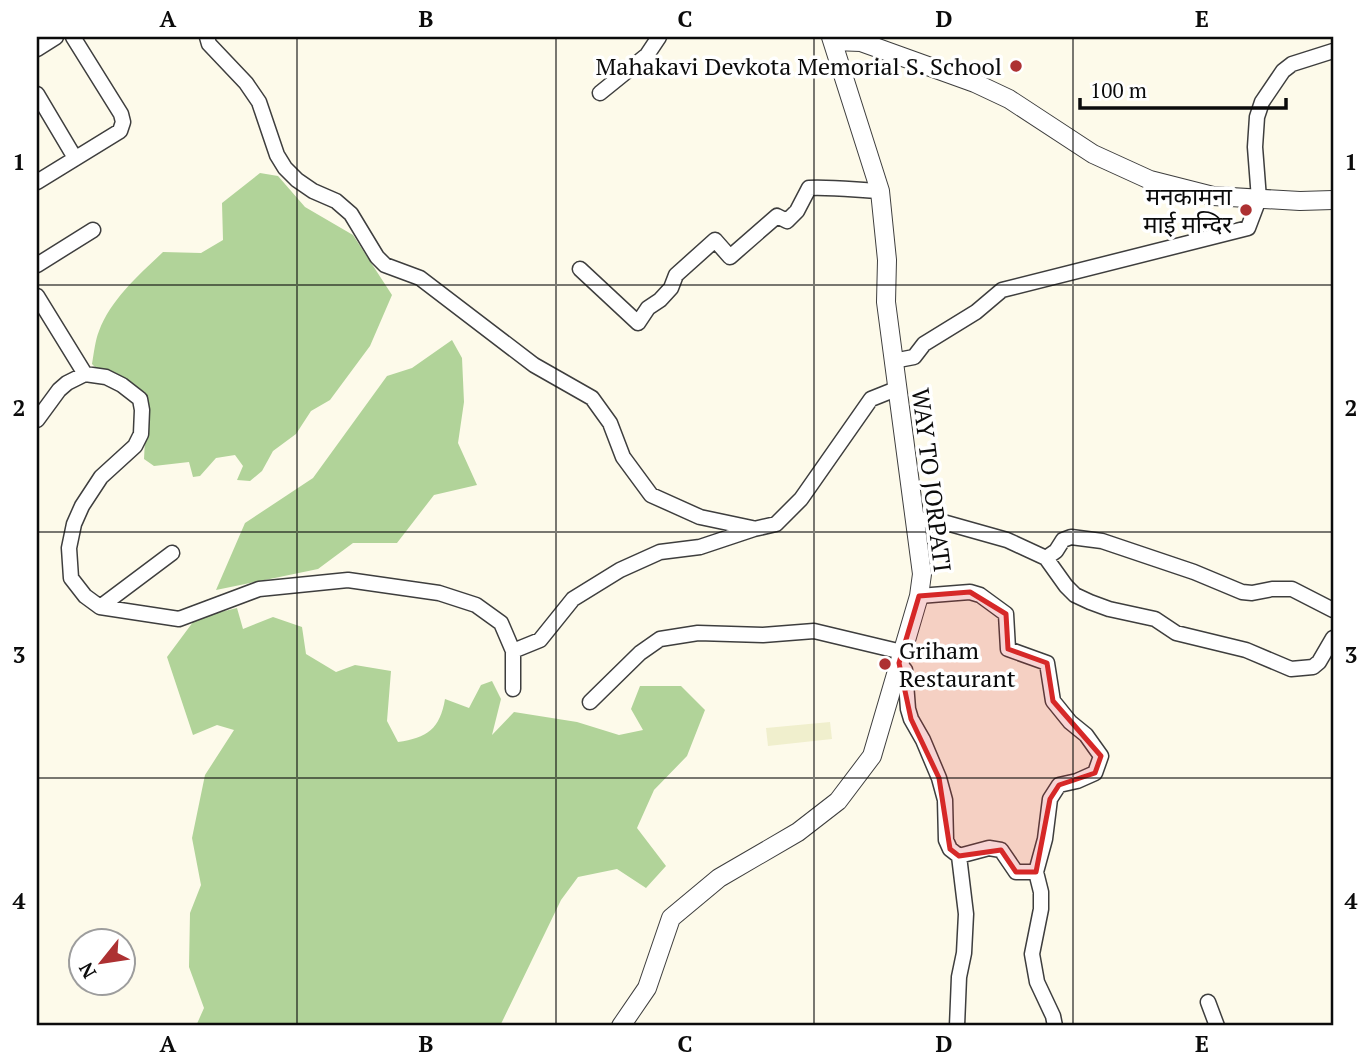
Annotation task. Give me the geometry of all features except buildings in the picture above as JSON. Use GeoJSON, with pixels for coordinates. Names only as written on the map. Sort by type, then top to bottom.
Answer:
{"type":"FeatureCollection","features":[{"type":"Feature","properties":{"kind":"street"},"geometry":{"type":"LineString","coordinates":[[37,49],[56,37]]}},
{"type":"Feature","properties":{"kind":"street"},"geometry":{"type":"LineString","coordinates":[[37,182],[120,131],[123,122],[121,114],[73,37]]}},
{"type":"Feature","properties":{"kind":"street"},"geometry":{"type":"LineString","coordinates":[[207,37],[209,44],[246,83],[259,102],[277,155],[285,168],[297,180],[336,201],[351,214],[377,257],[385,265],[420,278],[534,365],[592,398],[610,424],[623,457],[651,495],[700,517],[754,529]]}},
{"type":"Feature","properties":{"kind":"street"},"geometry":{"type":"LineString","coordinates":[[600,93],[647,55],[659,37]]}},
{"type":"Feature","properties":{"kind":"street"},"geometry":{"type":"LineString","coordinates":[[832,39],[861,42],[975,83],[1009,99],[1093,154],[1150,180],[1213,196],[1333,200]]}},
{"type":"Feature","properties":{"kind":"street","name":"WAY TO JORPATI"},"geometry":{"type":"LineString","coordinates":[[621,1026],[647,988],[671,918],[719,878],[798,832],[838,801],[872,756],[919,596],[922,574],[892,361],[886,302],[887,260],[880,191],[832,39]]}},
{"type":"Feature","properties":{"kind":"street"},"geometry":{"type":"LineString","coordinates":[[892,361],[914,357],[925,344],[976,312],[1002,290],[1248,228],[1259,199],[1255,147],[1257,117],[1262,102],[1283,71],[1292,64],[1333,51]]}},
{"type":"Feature","properties":{"kind":"street"},"geometry":{"type":"LineString","coordinates":[[37,94],[75,158]]}},
{"type":"Feature","properties":{"kind":"street"},"geometry":{"type":"LineString","coordinates":[[580,269],[638,323],[648,308],[671,288],[676,275],[715,240],[730,257],[777,216],[787,220],[797,211],[810,188],[836,187],[880,191]]}},
{"type":"Feature","properties":{"kind":"street"},"geometry":{"type":"LineString","coordinates":[[37,265],[93,230]]}},
{"type":"Feature","properties":{"kind":"street"},"geometry":{"type":"LineString","coordinates":[[37,296],[85,374]]}},
{"type":"Feature","properties":{"kind":"street"},"geometry":{"type":"LineString","coordinates":[[37,420],[59,390],[85,374],[106,377],[140,399],[141,434],[135,446],[101,477],[82,506],[74,524],[69,548],[71,578],[85,596],[100,607],[179,618],[258,589],[348,580],[439,593],[476,605],[501,623],[513,651],[513,689]]}},
{"type":"Feature","properties":{"kind":"street"},"geometry":{"type":"LineString","coordinates":[[513,651],[540,640],[573,599],[620,570],[660,552],[700,547],[776,524],[801,499],[871,399],[896,389]]}},
{"type":"Feature","properties":{"kind":"street"},"geometry":{"type":"LineString","coordinates":[[914,519],[943,522],[1007,540],[1046,558],[1066,586],[1075,595],[1090,602],[1155,619],[1176,633],[1246,650],[1291,669],[1313,667],[1319,662],[1333,638]]}},
{"type":"Feature","properties":{"kind":"street"},"geometry":{"type":"LineString","coordinates":[[1046,558],[1056,551],[1063,540],[1071,537],[1102,541],[1194,572],[1242,592],[1292,589],[1333,610]]}},
{"type":"Feature","properties":{"kind":"street"},"geometry":{"type":"LineString","coordinates":[[100,607],[172,553]]}},
{"type":"Feature","properties":{"kind":"street"},"geometry":{"type":"LineString","coordinates":[[919,596],[970,592],[1000,608],[1006,614],[1008,649],[1047,663],[1053,701],[1070,722],[1086,735],[1101,756],[1096,773],[1059,785],[1050,799],[1045,839],[1036,872],[1041,892],[1041,909],[1032,954],[1034,968],[1055,1026]]}},
{"type":"Feature","properties":{"kind":"street"},"geometry":{"type":"LineString","coordinates":[[590,702],[640,653],[660,639],[698,633],[763,635],[814,631],[900,657],[905,670],[908,709],[939,778],[945,800],[946,840],[950,849],[959,856],[966,914],[957,1026]]}},
{"type":"Feature","properties":{"kind":"street"},"geometry":{"type":"LineString","coordinates":[[959,856],[989,848],[1001,850],[1016,872],[1036,872]]}},
{"type":"Feature","properties":{"kind":"street"},"geometry":{"type":"LineString","coordinates":[[1208,1002],[1217,1026]]}},
{"type":"Feature","properties":{"kind":"highlighted area"},"geometry":{"type":"Polygon","coordinates":[[[970,592],[1006,614],[1008,649],[1047,663],[1053,701],[1101,756],[1095,773],[1059,785],[1050,799],[1036,872],[1016,872],[1001,850],[959,856],[950,849],[939,778],[911,719],[899,663],[919,596],[970,592]]]}},
{"type":"Feature","properties":{"kind":"green space"},"geometry":{"type":"Polygon","coordinates":[[[260,173],[278,176],[305,207],[353,235],[392,295],[370,346],[330,400],[311,411],[296,434],[273,451],[262,471],[250,481],[237,480],[243,466],[235,455],[216,458],[200,476],[193,477],[189,462],[154,466],[144,459],[147,401],[145,392],[98,370],[92,364],[99,331],[118,298],[163,252],[201,253],[223,240],[222,203],[260,173]]]}},
{"type":"Feature","properties":{"kind":"green space"},"geometry":{"type":"Polygon","coordinates":[[[452,340],[462,358],[464,402],[458,443],[477,485],[434,495],[397,543],[353,543],[318,569],[216,590],[245,523],[313,478],[387,376],[412,368],[452,340]]]}},
{"type":"Feature","properties":{"kind":"green space"},"geometry":{"type":"Polygon","coordinates":[[[237,608],[243,629],[273,617],[302,627],[306,654],[336,672],[355,665],[391,671],[387,721],[398,742],[424,735],[436,725],[445,699],[469,708],[481,685],[492,681],[501,699],[492,735],[514,712],[577,722],[619,735],[643,730],[631,709],[640,686],[681,686],[705,710],[687,756],[654,790],[637,828],[666,866],[646,888],[617,869],[578,877],[561,900],[500,1026],[196,1026],[204,1008],[189,967],[190,913],[201,885],[192,838],[205,775],[234,730],[217,725],[193,735],[167,657],[196,618],[237,608]]]}},
{"type":"Feature","properties":{"kind":"green space"},"geometry":{"type":"Polygon","coordinates":[[[830,722],[832,739],[768,746],[766,728],[830,722]]]}},
{"type":"Feature","properties":{"kind":"place","name":"Mahakavi Devkota Memorial S. School"},"geometry":{"type":"Point","coordinates":[1016,66]}},
{"type":"Feature","properties":{"kind":"place","name":"मनकामना माई मन्दिर"},"geometry":{"type":"Point","coordinates":[1246,210]}},
{"type":"Feature","properties":{"kind":"place","name":"Griham Restaurant"},"geometry":{"type":"Point","coordinates":[885,664]}}]}
